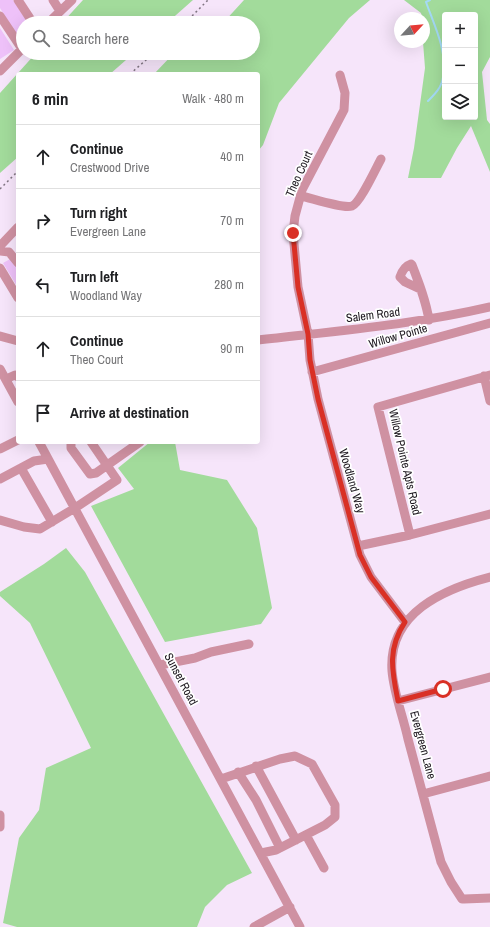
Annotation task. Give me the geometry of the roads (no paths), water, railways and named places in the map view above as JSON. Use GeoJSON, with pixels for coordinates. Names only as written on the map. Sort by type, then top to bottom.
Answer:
{"type":"FeatureCollection","features":[{"type":"Feature","properties":{"kind":"street"},"geometry":{"type":"LineString","coordinates":[[18,0],[28,16]]}},
{"type":"Feature","properties":{"kind":"street"},"geometry":{"type":"LineString","coordinates":[[53,0],[60,11]]}},
{"type":"Feature","properties":{"kind":"street"},"geometry":{"type":"LineString","coordinates":[[55,16],[72,0]]}},
{"type":"Feature","properties":{"kind":"street"},"geometry":{"type":"LineString","coordinates":[[0,16],[16,39]]}},
{"type":"Feature","properties":{"kind":"street"},"geometry":{"type":"LineString","coordinates":[[1,67],[16,55]]}},
{"type":"Feature","properties":{"kind":"street","name":"Theo Court"},"geometry":{"type":"LineString","coordinates":[[308,334],[298,287],[294,251],[294,225],[301,196],[312,170],[344,110],[345,93],[340,76]]}},
{"type":"Feature","properties":{"kind":"street"},"geometry":{"type":"LineString","coordinates":[[301,196],[333,204],[353,205],[359,199],[381,159]]}},
{"type":"Feature","properties":{"kind":"street"},"geometry":{"type":"LineString","coordinates":[[0,246],[16,229]]}},
{"type":"Feature","properties":{"kind":"street"},"geometry":{"type":"LineString","coordinates":[[0,251],[9,252],[16,261]]}},
{"type":"Feature","properties":{"kind":"street"},"geometry":{"type":"LineString","coordinates":[[0,268],[16,295]]}},
{"type":"Feature","properties":{"kind":"street"},"geometry":{"type":"LineString","coordinates":[[420,289],[427,308],[429,320]]}},
{"type":"Feature","properties":{"kind":"street","name":"Salem Road"},"geometry":{"type":"LineString","coordinates":[[260,340],[380,327],[429,320],[490,307]]}},
{"type":"Feature","properties":{"kind":"street","name":"Willow Pointe"},"geometry":{"type":"LineString","coordinates":[[312,372],[490,323]]}},
{"type":"Feature","properties":{"kind":"street","name":"Woodland Way"},"geometry":{"type":"LineString","coordinates":[[308,334],[310,360],[318,399],[363,562],[371,577],[405,622]]}},
{"type":"Feature","properties":{"kind":"street"},"geometry":{"type":"LineString","coordinates":[[0,336],[16,341]]}},
{"type":"Feature","properties":{"kind":"street"},"geometry":{"type":"LineString","coordinates":[[2,373],[16,375]]}},
{"type":"Feature","properties":{"kind":"street"},"geometry":{"type":"LineString","coordinates":[[2,373],[16,398]]}},
{"type":"Feature","properties":{"kind":"street"},"geometry":{"type":"LineString","coordinates":[[487,376],[490,401]]}},
{"type":"Feature","properties":{"kind":"street","name":"Willow Pointe Apts Road"},"geometry":{"type":"LineString","coordinates":[[410,535],[378,407],[487,376]]}},
{"type":"Feature","properties":{"kind":"street"},"geometry":{"type":"LineString","coordinates":[[0,449],[16,441]]}},
{"type":"Feature","properties":{"kind":"street","name":"Sunset Road"},"geometry":{"type":"LineString","coordinates":[[40,444],[300,927]]}},
{"type":"Feature","properties":{"kind":"street"},"geometry":{"type":"LineString","coordinates":[[71,444],[71,448],[90,474],[96,473],[137,444]]}},
{"type":"Feature","properties":{"kind":"street"},"geometry":{"type":"LineString","coordinates":[[0,520],[24,528],[40,529],[117,480],[92,444]]}},
{"type":"Feature","properties":{"kind":"street"},"geometry":{"type":"LineString","coordinates":[[0,479],[34,461],[48,458]]}},
{"type":"Feature","properties":{"kind":"street"},"geometry":{"type":"LineString","coordinates":[[20,468],[52,522]]}},
{"type":"Feature","properties":{"kind":"street"},"geometry":{"type":"LineString","coordinates":[[358,546],[410,535],[490,514]]}},
{"type":"Feature","properties":{"kind":"street","name":"Evergreen Lane"},"geometry":{"type":"LineString","coordinates":[[490,578],[462,586],[439,595],[427,602],[405,622],[398,635],[392,656],[392,670],[398,701],[442,862],[459,896],[464,900],[490,898]]}},
{"type":"Feature","properties":{"kind":"street"},"geometry":{"type":"LineString","coordinates":[[160,665],[195,658],[211,652],[249,644]]}},
{"type":"Feature","properties":{"kind":"street"},"geometry":{"type":"LineString","coordinates":[[398,701],[490,677]]}},
{"type":"Feature","properties":{"kind":"street"},"geometry":{"type":"LineString","coordinates":[[221,779],[256,766],[295,756],[312,764],[336,805],[335,817],[325,825],[280,848],[260,853]]}},
{"type":"Feature","properties":{"kind":"street"},"geometry":{"type":"LineString","coordinates":[[256,766],[296,840]]}},
{"type":"Feature","properties":{"kind":"street"},"geometry":{"type":"LineString","coordinates":[[238,772],[256,800],[280,848]]}},
{"type":"Feature","properties":{"kind":"street"},"geometry":{"type":"LineString","coordinates":[[423,794],[490,776]]}},
{"type":"Feature","properties":{"kind":"street"},"geometry":{"type":"LineString","coordinates":[[0,815],[0,827]]}},
{"type":"Feature","properties":{"kind":"street"},"geometry":{"type":"LineString","coordinates":[[306,835],[324,868]]}},
{"type":"Feature","properties":{"kind":"street"},"geometry":{"type":"LineString","coordinates":[[254,927],[290,907]]}},
{"type":"Feature","properties":{"kind":"waterway"},"geometry":{"type":"LineString","coordinates":[[428,101],[440,87],[444,68],[442,48],[426,2],[430,0]]}}]}
